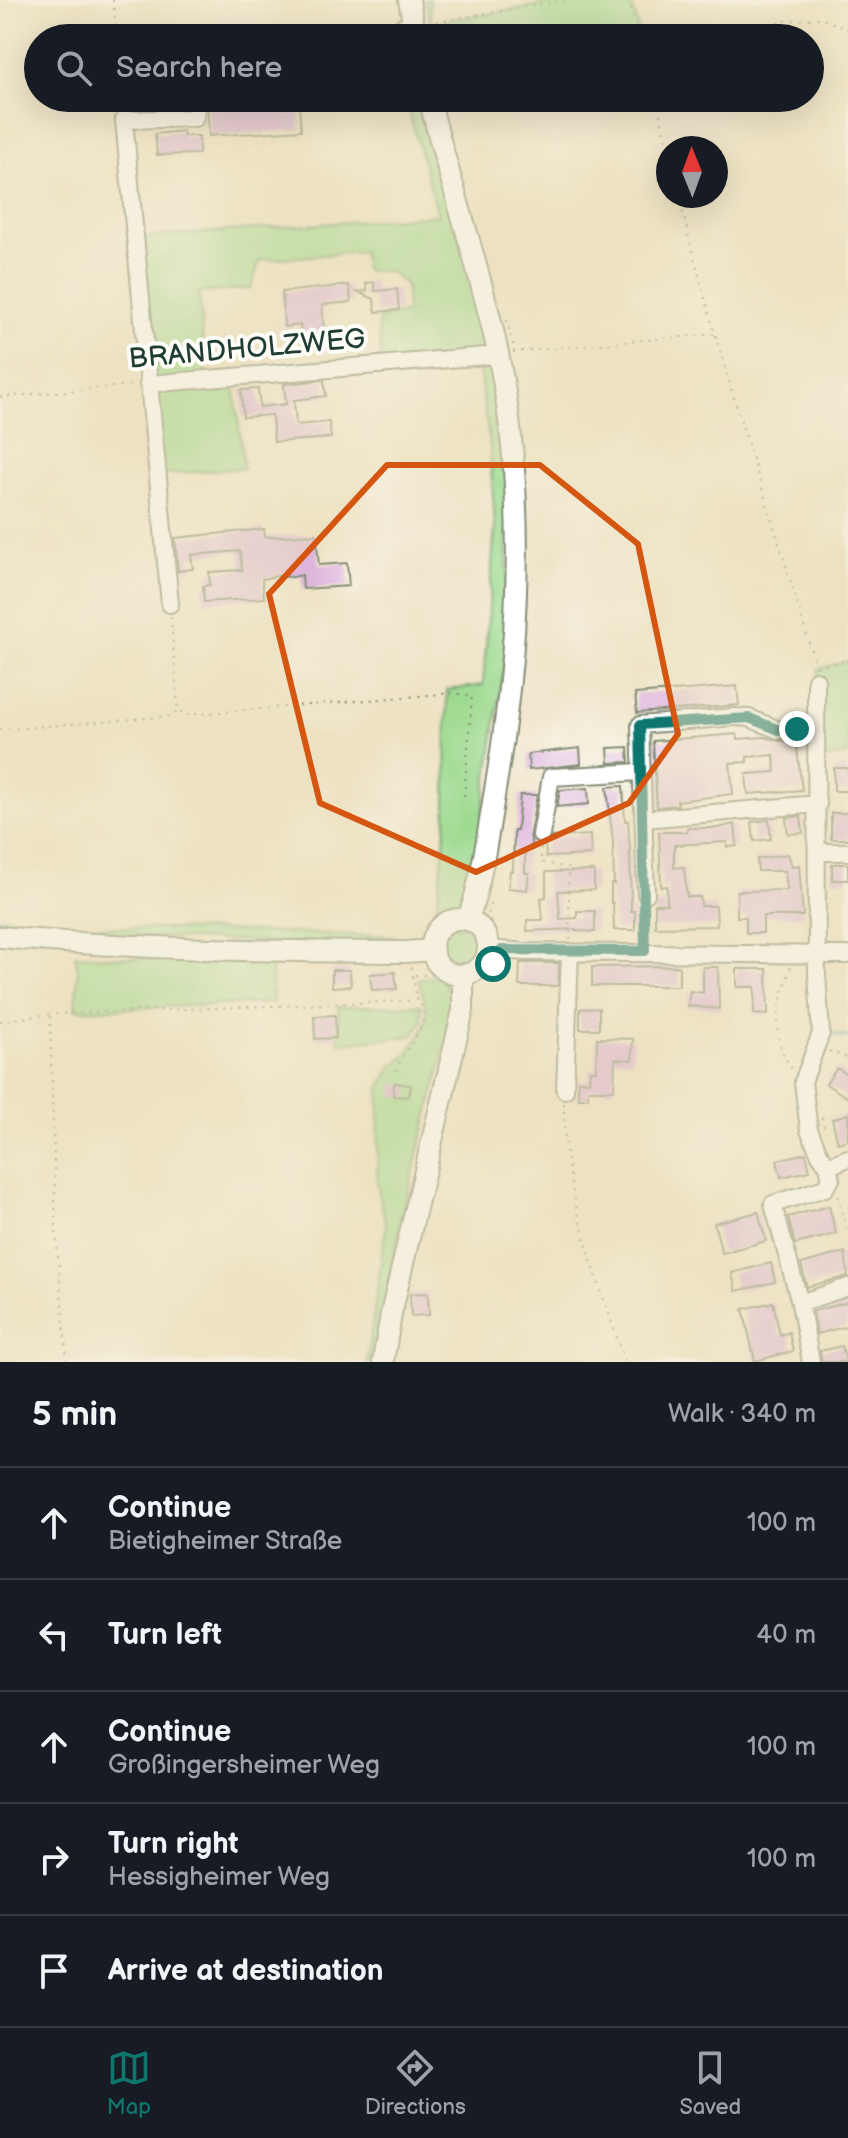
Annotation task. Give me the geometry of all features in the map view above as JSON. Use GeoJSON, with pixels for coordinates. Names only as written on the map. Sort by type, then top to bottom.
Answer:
{"type":"FeatureCollection","features":[{"type":"Feature","properties":{"kind":"main road"},"geometry":{"type":"LineString","coordinates":[[409,0],[409,24]]}},
{"type":"Feature","properties":{"kind":"main road"},"geometry":{"type":"LineString","coordinates":[[433,112],[509,358],[516,595],[501,758],[481,870],[468,920]]}},
{"type":"Feature","properties":{"kind":"main road"},"geometry":{"type":"LineString","coordinates":[[468,920],[482,930],[495,949],[463,980],[440,966],[433,950],[435,935],[450,921],[468,920]]}},
{"type":"Feature","properties":{"kind":"main road"},"geometry":{"type":"LineString","coordinates":[[0,937],[220,951],[433,950]]}},
{"type":"Feature","properties":{"kind":"main road"},"geometry":{"type":"LineString","coordinates":[[383,1362],[391,1314],[463,1010],[463,980]]}},
{"type":"Feature","properties":{"kind":"street"},"geometry":{"type":"LineString","coordinates":[[170,604],[124,120],[195,118],[195,112]]}},
{"type":"Feature","properties":{"kind":"street","name":"BRANDHOLZWEG"},"geometry":{"type":"LineString","coordinates":[[148,384],[509,358]]}},
{"type":"Feature","properties":{"kind":"street"},"geometry":{"type":"LineString","coordinates":[[811,1362],[800,1303],[773,1204],[825,1188],[831,1179],[828,1166],[809,1130],[803,1082],[821,1033],[817,974],[819,852],[816,680]]}},
{"type":"Feature","properties":{"kind":"street"},"geometry":{"type":"LineString","coordinates":[[646,894],[640,725],[749,718],[779,730],[816,728]]}},
{"type":"Feature","properties":{"kind":"street"},"geometry":{"type":"LineString","coordinates":[[541,835],[551,777],[641,772]]}},
{"type":"Feature","properties":{"kind":"street"},"geometry":{"type":"LineString","coordinates":[[644,819],[818,804]]}},
{"type":"Feature","properties":{"kind":"street"},"geometry":{"type":"LineString","coordinates":[[819,852],[848,852]]}},
{"type":"Feature","properties":{"kind":"street"},"geometry":{"type":"LineString","coordinates":[[495,949],[848,955]]}},
{"type":"Feature","properties":{"kind":"street"},"geometry":{"type":"LineString","coordinates":[[565,1090],[570,952]]}},
{"type":"Feature","properties":{"kind":"street"},"geometry":{"type":"LineString","coordinates":[[828,1166],[848,1158]]}},
{"type":"Feature","properties":{"kind":"street"},"geometry":{"type":"LineString","coordinates":[[800,1303],[848,1287]]}},
{"type":"Feature","properties":{"kind":"path"},"geometry":{"type":"LineString","coordinates":[[113,0],[116,24]]}},
{"type":"Feature","properties":{"kind":"path"},"geometry":{"type":"LineString","coordinates":[[452,24],[566,0]]}},
{"type":"Feature","properties":{"kind":"path"},"geometry":{"type":"LineString","coordinates":[[628,0],[636,24]]}},
{"type":"Feature","properties":{"kind":"path"},"geometry":{"type":"LineString","coordinates":[[774,24],[821,18],[848,29]]}},
{"type":"Feature","properties":{"kind":"path"},"geometry":{"type":"LineString","coordinates":[[659,112],[665,136]]}},
{"type":"Feature","properties":{"kind":"path"},"geometry":{"type":"LineString","coordinates":[[682,208],[715,334],[816,667],[848,660]]}},
{"type":"Feature","properties":{"kind":"path"},"geometry":{"type":"LineString","coordinates":[[505,310],[509,358],[715,334]]}},
{"type":"Feature","properties":{"kind":"path","name":"BRANDHOLZWEG"},"geometry":{"type":"LineString","coordinates":[[0,397],[148,384]]}},
{"type":"Feature","properties":{"kind":"path"},"geometry":{"type":"LineString","coordinates":[[170,604],[178,710]]}},
{"type":"Feature","properties":{"kind":"path"},"geometry":{"type":"LineString","coordinates":[[178,710],[186,715],[468,694],[472,696],[464,797]]}},
{"type":"Feature","properties":{"kind":"path"},"geometry":{"type":"LineString","coordinates":[[0,730],[171,716],[178,710]]}},
{"type":"Feature","properties":{"kind":"path"},"geometry":{"type":"LineString","coordinates":[[541,835],[541,862],[568,868],[570,952]]}},
{"type":"Feature","properties":{"kind":"path"},"geometry":{"type":"LineString","coordinates":[[645,951],[646,894]]}},
{"type":"Feature","properties":{"kind":"path"},"geometry":{"type":"LineString","coordinates":[[396,1071],[401,1057],[424,1021],[424,1008],[417,999],[413,975],[439,975],[450,987],[463,980],[478,987],[486,969],[501,959],[495,949],[503,940],[491,927],[488,916],[491,900]]}},
{"type":"Feature","properties":{"kind":"path"},"geometry":{"type":"LineString","coordinates":[[796,954],[779,1004],[776,1032],[789,1064],[803,1082]]}},
{"type":"Feature","properties":{"kind":"path"},"geometry":{"type":"LineString","coordinates":[[0,1021],[50,1014],[417,999]]}},
{"type":"Feature","properties":{"kind":"path"},"geometry":{"type":"LineString","coordinates":[[50,1014],[56,1233],[67,1362]]}},
{"type":"Feature","properties":{"kind":"path"},"geometry":{"type":"LineString","coordinates":[[825,1060],[828,1051],[848,1058]]}},
{"type":"Feature","properties":{"kind":"path"},"geometry":{"type":"LineString","coordinates":[[565,1090],[565,1147],[580,1224],[625,1362]]}},
{"type":"Feature","properties":{"kind":"path"},"geometry":{"type":"LineString","coordinates":[[821,1112],[827,1137]]}},
{"type":"Feature","properties":{"kind":"path"},"geometry":{"type":"LineString","coordinates":[[838,1196],[848,1233]]}},
{"type":"Feature","properties":{"kind":"highlighted area"},"geometry":{"type":"Polygon","coordinates":[[[387,465],[540,465],[638,544],[678,734],[629,803],[476,872],[320,803],[269,594],[387,465]]]}},
{"type":"Feature","properties":{"kind":"green space"},"geometry":{"type":"Polygon","coordinates":[[[425,0],[430,0],[431,23],[572,0],[630,0],[637,24],[431,24],[425,0]]]}},
{"type":"Feature","properties":{"kind":"green space"},"geometry":{"type":"Polygon","coordinates":[[[409,112],[427,112],[492,354],[507,455],[507,644],[475,866],[461,898],[441,909],[437,908],[446,827],[447,690],[483,685],[495,527],[490,448],[477,355],[381,362],[378,319],[407,312],[406,285],[389,271],[365,271],[363,252],[260,260],[251,288],[199,293],[206,376],[233,375],[244,468],[158,475],[136,238],[438,215],[409,112]]]}},
{"type":"Feature","properties":{"kind":"green space"},"geometry":{"type":"Polygon","coordinates":[[[848,661],[848,755],[821,759],[818,669],[848,661]]]}},
{"type":"Feature","properties":{"kind":"green space"},"geometry":{"type":"Polygon","coordinates":[[[0,917],[98,927],[396,938],[395,946],[384,947],[0,931],[0,917]]]}},
{"type":"Feature","properties":{"kind":"green space"},"geometry":{"type":"Polygon","coordinates":[[[459,925],[474,931],[480,946],[474,961],[459,967],[444,961],[438,946],[444,931],[459,925]]]}},
{"type":"Feature","properties":{"kind":"green space"},"geometry":{"type":"Polygon","coordinates":[[[75,955],[252,964],[271,962],[273,1003],[75,1010],[78,970],[75,955]]]}},
{"type":"Feature","properties":{"kind":"green space"},"geometry":{"type":"Polygon","coordinates":[[[439,976],[451,994],[450,1030],[401,1219],[377,1362],[367,1362],[386,1226],[377,1182],[380,1088],[393,1065],[406,1055],[419,1037],[426,1021],[426,1007],[418,979],[439,976]]]}},
{"type":"Feature","properties":{"kind":"green space"},"geometry":{"type":"Polygon","coordinates":[[[421,1005],[422,1021],[412,1036],[339,1043],[338,1007],[421,1005]]]}},
{"type":"Feature","properties":{"kind":"building"},"geometry":{"type":"Polygon","coordinates":[[[207,112],[299,112],[301,130],[209,136],[207,112]]]}},
{"type":"Feature","properties":{"kind":"building"},"geometry":{"type":"Polygon","coordinates":[[[183,131],[184,136],[199,136],[199,154],[157,155],[155,134],[183,131]]]}},
{"type":"Feature","properties":{"kind":"building"},"geometry":{"type":"Polygon","coordinates":[[[374,282],[375,291],[397,289],[399,310],[376,312],[374,299],[358,292],[367,291],[366,283],[374,282]]]}},
{"type":"Feature","properties":{"kind":"building"},"geometry":{"type":"Polygon","coordinates":[[[349,285],[351,302],[322,305],[324,332],[354,329],[356,346],[335,348],[334,343],[302,347],[300,325],[284,327],[282,292],[349,285]]]}},
{"type":"Feature","properties":{"kind":"building"},"geometry":{"type":"Polygon","coordinates":[[[324,380],[326,396],[294,400],[296,425],[329,422],[331,438],[274,442],[272,415],[243,417],[241,390],[258,389],[260,407],[286,404],[284,384],[324,380]]]}},
{"type":"Feature","properties":{"kind":"building"},"geometry":{"type":"Polygon","coordinates":[[[264,529],[265,537],[316,534],[319,565],[347,563],[349,586],[303,589],[302,575],[277,576],[262,579],[264,598],[204,602],[203,586],[210,585],[209,572],[242,570],[240,551],[191,555],[193,569],[178,571],[175,538],[264,529]]]}},
{"type":"Feature","properties":{"kind":"building"},"geometry":{"type":"Polygon","coordinates":[[[737,686],[739,705],[637,713],[635,694],[737,686]]]}},
{"type":"Feature","properties":{"kind":"building"},"geometry":{"type":"Polygon","coordinates":[[[737,734],[738,739],[765,737],[779,741],[796,740],[802,790],[748,794],[746,774],[775,772],[774,755],[747,757],[747,762],[730,763],[733,794],[677,801],[678,805],[657,807],[653,741],[737,734]]]}},
{"type":"Feature","properties":{"kind":"building"},"geometry":{"type":"Polygon","coordinates":[[[628,747],[629,762],[609,763],[608,748],[628,747]]]}},
{"type":"Feature","properties":{"kind":"building"},"geometry":{"type":"Polygon","coordinates":[[[580,748],[581,764],[529,770],[528,754],[580,748]]]}},
{"type":"Feature","properties":{"kind":"building"},"geometry":{"type":"Polygon","coordinates":[[[834,768],[848,768],[848,791],[834,791],[834,768]]]}},
{"type":"Feature","properties":{"kind":"building"},"geometry":{"type":"Polygon","coordinates":[[[623,786],[630,850],[631,911],[635,911],[635,930],[614,930],[611,903],[613,843],[607,787],[623,786]]]}},
{"type":"Feature","properties":{"kind":"building"},"geometry":{"type":"Polygon","coordinates":[[[588,788],[589,804],[557,807],[560,790],[588,788]]]}},
{"type":"Feature","properties":{"kind":"building"},"geometry":{"type":"Polygon","coordinates":[[[520,795],[537,795],[530,833],[532,850],[525,850],[525,873],[529,873],[527,890],[508,888],[510,871],[513,871],[514,830],[517,830],[520,795]]]}},
{"type":"Feature","properties":{"kind":"building"},"geometry":{"type":"Polygon","coordinates":[[[831,813],[848,813],[848,839],[831,839],[831,813]]]}},
{"type":"Feature","properties":{"kind":"building"},"geometry":{"type":"Polygon","coordinates":[[[801,816],[803,833],[788,834],[786,818],[801,816]]]}},
{"type":"Feature","properties":{"kind":"building"},"geometry":{"type":"Polygon","coordinates":[[[769,820],[771,839],[754,841],[752,822],[769,820]]]}},
{"type":"Feature","properties":{"kind":"building"},"geometry":{"type":"Polygon","coordinates":[[[735,824],[737,846],[727,847],[727,842],[674,845],[674,868],[684,867],[687,897],[700,897],[701,906],[716,906],[717,926],[655,927],[655,904],[667,904],[667,886],[661,887],[659,832],[687,832],[687,828],[718,828],[735,824]]]}},
{"type":"Feature","properties":{"kind":"building"},"geometry":{"type":"Polygon","coordinates":[[[590,835],[591,855],[546,857],[545,845],[552,837],[590,835]]]}},
{"type":"Feature","properties":{"kind":"building"},"geometry":{"type":"Polygon","coordinates":[[[788,854],[792,866],[799,865],[803,916],[763,916],[763,933],[746,933],[746,917],[737,917],[737,891],[787,890],[785,871],[758,871],[757,859],[788,854]]]}},
{"type":"Feature","properties":{"kind":"building"},"geometry":{"type":"Polygon","coordinates":[[[832,864],[848,864],[848,880],[832,880],[832,864]]]}},
{"type":"Feature","properties":{"kind":"building"},"geometry":{"type":"Polygon","coordinates":[[[594,871],[594,890],[558,891],[560,919],[577,918],[577,911],[595,911],[595,932],[576,929],[527,931],[527,920],[543,920],[541,898],[546,897],[546,872],[594,871]]]}},
{"type":"Feature","properties":{"kind":"building"},"geometry":{"type":"Polygon","coordinates":[[[520,963],[559,963],[558,986],[519,986],[520,963]]]}},
{"type":"Feature","properties":{"kind":"building"},"geometry":{"type":"Polygon","coordinates":[[[679,966],[679,986],[592,986],[592,967],[679,966]]]}},
{"type":"Feature","properties":{"kind":"building"},"geometry":{"type":"Polygon","coordinates":[[[703,967],[718,967],[719,1009],[688,1006],[690,991],[703,993],[703,967]]]}},
{"type":"Feature","properties":{"kind":"building"},"geometry":{"type":"Polygon","coordinates":[[[737,969],[767,969],[768,1015],[754,1014],[755,987],[737,987],[737,969]]]}},
{"type":"Feature","properties":{"kind":"building"},"geometry":{"type":"Polygon","coordinates":[[[332,970],[350,970],[351,986],[332,987],[332,970]]]}},
{"type":"Feature","properties":{"kind":"building"},"geometry":{"type":"Polygon","coordinates":[[[395,972],[397,989],[372,990],[370,974],[395,972]]]}},
{"type":"Feature","properties":{"kind":"building"},"geometry":{"type":"Polygon","coordinates":[[[599,1008],[599,1029],[580,1029],[580,1009],[599,1008]]]}},
{"type":"Feature","properties":{"kind":"building"},"geometry":{"type":"Polygon","coordinates":[[[335,1015],[336,1038],[315,1039],[314,1016],[335,1015]]]}},
{"type":"Feature","properties":{"kind":"building"},"geometry":{"type":"Polygon","coordinates":[[[597,1038],[633,1039],[632,1060],[615,1059],[614,1090],[588,1090],[588,1098],[578,1098],[578,1081],[589,1081],[590,1070],[596,1070],[597,1038]]]}},
{"type":"Feature","properties":{"kind":"building"},"geometry":{"type":"Polygon","coordinates":[[[837,1068],[848,1075],[848,1098],[826,1084],[837,1068]]]}},
{"type":"Feature","properties":{"kind":"building"},"geometry":{"type":"Polygon","coordinates":[[[394,1083],[411,1085],[409,1097],[393,1096],[394,1083]]]}},
{"type":"Feature","properties":{"kind":"building"},"geometry":{"type":"Polygon","coordinates":[[[848,1114],[848,1140],[838,1143],[832,1119],[848,1114]]]}},
{"type":"Feature","properties":{"kind":"building"},"geometry":{"type":"Polygon","coordinates":[[[806,1153],[810,1171],[781,1177],[777,1160],[806,1153]]]}},
{"type":"Feature","properties":{"kind":"building"},"geometry":{"type":"Polygon","coordinates":[[[829,1206],[836,1234],[795,1244],[788,1217],[829,1206]]]}},
{"type":"Feature","properties":{"kind":"building"},"geometry":{"type":"Polygon","coordinates":[[[758,1212],[766,1241],[722,1253],[714,1223],[758,1212]]]}},
{"type":"Feature","properties":{"kind":"building"},"geometry":{"type":"Polygon","coordinates":[[[845,1252],[848,1276],[807,1287],[801,1264],[845,1252]]]}},
{"type":"Feature","properties":{"kind":"building"},"geometry":{"type":"Polygon","coordinates":[[[771,1263],[775,1282],[736,1291],[732,1273],[771,1263]]]}},
{"type":"Feature","properties":{"kind":"building"},"geometry":{"type":"Polygon","coordinates":[[[428,1293],[429,1315],[411,1316],[410,1294],[428,1293]]]}},
{"type":"Feature","properties":{"kind":"building"},"geometry":{"type":"Polygon","coordinates":[[[773,1302],[780,1335],[789,1332],[793,1351],[755,1361],[743,1309],[773,1302]]]}},
{"type":"Feature","properties":{"kind":"building"},"geometry":{"type":"Polygon","coordinates":[[[848,1302],[848,1326],[817,1334],[813,1311],[848,1302]]]}},
{"type":"Feature","properties":{"kind":"building"},"geometry":{"type":"Polygon","coordinates":[[[842,1346],[846,1362],[822,1362],[820,1351],[842,1346]]]}},
{"type":"Feature","properties":{"kind":"waterway"},"geometry":{"type":"LineString","coordinates":[[835,1035],[848,1037]]}},
{"type":"Feature","properties":{"kind":"route"},"geometry":{"type":"LineString","coordinates":[[493,964],[501,959],[502,950],[645,951],[640,725],[734,717],[763,722],[779,730],[797,729]]}}]}
